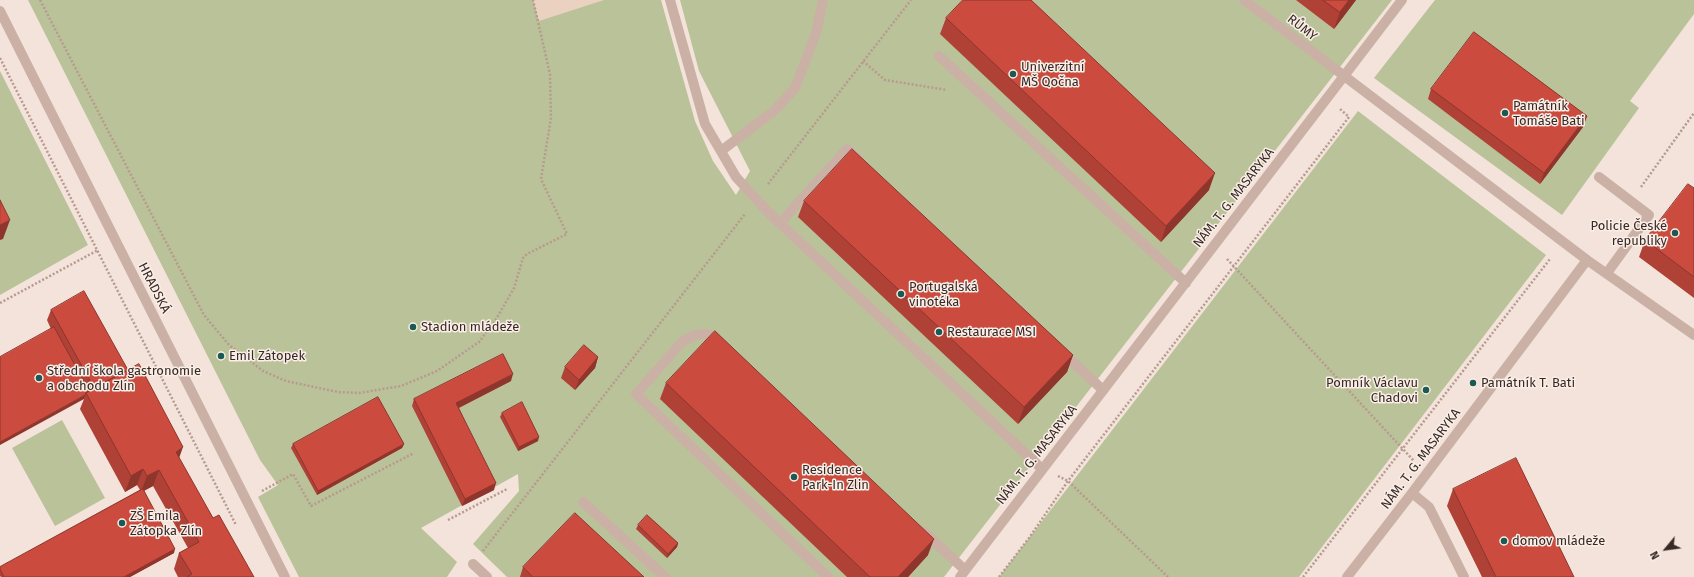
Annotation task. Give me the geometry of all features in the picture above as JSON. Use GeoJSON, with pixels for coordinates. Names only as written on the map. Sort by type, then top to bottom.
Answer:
{"type":"FeatureCollection","features":[{"type":"Feature","properties":{"kind":"street"},"geometry":{"type":"LineString","coordinates":[[670,0],[705,124],[736,177],[780,224],[1042,469]]}},
{"type":"Feature","properties":{"kind":"street"},"geometry":{"type":"LineString","coordinates":[[721,151],[774,111],[795,88],[816,33],[823,0]]}},
{"type":"Feature","properties":{"kind":"street","name":"RŮMY"},"geometry":{"type":"LineString","coordinates":[[1244,0],[1344,76]]}},
{"type":"Feature","properties":{"kind":"street","name":"NÁM. T. G. MASARYKA"},"geometry":{"type":"LineString","coordinates":[[962,573],[1402,0]]}},
{"type":"Feature","properties":{"kind":"street","name":"HRADSKÁ"},"geometry":{"type":"LineString","coordinates":[[0,11],[285,577]]}},
{"type":"Feature","properties":{"kind":"street"},"geometry":{"type":"LineString","coordinates":[[939,56],[1186,283]]}},
{"type":"Feature","properties":{"kind":"street"},"geometry":{"type":"LineString","coordinates":[[1344,76],[1587,260],[1694,335]]}},
{"type":"Feature","properties":{"kind":"street"},"geometry":{"type":"LineString","coordinates":[[780,224],[847,149],[864,166]]}},
{"type":"Feature","properties":{"kind":"street"},"geometry":{"type":"LineString","coordinates":[[1599,177],[1650,215],[1607,273]]}},
{"type":"Feature","properties":{"kind":"street","name":"NÁM. T. G. MASARYKA"},"geometry":{"type":"LineString","coordinates":[[1347,577],[1587,260]]}},
{"type":"Feature","properties":{"kind":"street"},"geometry":{"type":"LineString","coordinates":[[731,355],[708,334],[695,335],[683,341],[636,394],[828,577]]}},
{"type":"Feature","properties":{"kind":"street"},"geometry":{"type":"LineString","coordinates":[[1056,346],[1103,390]]}},
{"type":"Feature","properties":{"kind":"street"},"geometry":{"type":"LineString","coordinates":[[1412,493],[1429,506],[1464,577]]}},
{"type":"Feature","properties":{"kind":"street"},"geometry":{"type":"LineString","coordinates":[[583,502],[665,577]]}},
{"type":"Feature","properties":{"kind":"street"},"geometry":{"type":"LineString","coordinates":[[915,524],[962,573]]}},
{"type":"Feature","properties":{"kind":"street"},"geometry":{"type":"LineString","coordinates":[[473,564],[487,577]]}},
{"type":"Feature","properties":{"kind":"path"},"geometry":{"type":"LineString","coordinates":[[40,0],[204,315],[229,345],[263,371],[286,381],[338,392],[359,393],[401,386],[436,371],[479,342],[495,322],[514,288],[523,258],[527,254],[567,234],[541,179],[550,118],[550,74],[533,0]]}},
{"type":"Feature","properties":{"kind":"path"},"geometry":{"type":"LineString","coordinates":[[756,199],[911,0]]}},
{"type":"Feature","properties":{"kind":"path"},"geometry":{"type":"LineString","coordinates":[[0,58],[239,529]]}},
{"type":"Feature","properties":{"kind":"path"},"geometry":{"type":"LineString","coordinates":[[863,61],[886,80],[948,90]]}},
{"type":"Feature","properties":{"kind":"path"},"geometry":{"type":"LineString","coordinates":[[999,577],[1029,538],[1068,481],[1349,117],[1327,98]]}},
{"type":"Feature","properties":{"kind":"path"},"geometry":{"type":"LineString","coordinates":[[1631,201],[1694,113]]}},
{"type":"Feature","properties":{"kind":"path"},"geometry":{"type":"LineString","coordinates":[[473,564],[746,212]]}},
{"type":"Feature","properties":{"kind":"path"},"geometry":{"type":"LineString","coordinates":[[0,303],[116,241]]}},
{"type":"Feature","properties":{"kind":"path"},"geometry":{"type":"LineString","coordinates":[[1213,245],[1416,463]]}},
{"type":"Feature","properties":{"kind":"path"},"geometry":{"type":"LineString","coordinates":[[1303,577],[1550,259]]}},
{"type":"Feature","properties":{"kind":"path"},"geometry":{"type":"LineString","coordinates":[[618,377],[623,381]]}},
{"type":"Feature","properties":{"kind":"path"},"geometry":{"type":"LineString","coordinates":[[228,509],[293,474],[311,506],[414,453]]}},
{"type":"Feature","properties":{"kind":"path"},"geometry":{"type":"LineString","coordinates":[[1042,469],[1068,481],[1168,577]]}},
{"type":"Feature","properties":{"kind":"path"},"geometry":{"type":"LineString","coordinates":[[448,520],[506,489]]}},
{"type":"Feature","properties":{"kind":"green space"},"geometry":{"type":"Polygon","coordinates":[[[28,0],[661,0],[695,121],[713,161],[736,195],[750,171],[699,71],[680,0],[1392,0],[944,577],[507,577],[473,544],[519,491],[518,474],[421,528],[457,562],[447,577],[299,577],[258,497],[278,485],[260,460],[28,0]]]}},
{"type":"Feature","properties":{"kind":"green space"},"geometry":{"type":"Polygon","coordinates":[[[1435,0],[1694,0],[1694,14],[1630,101],[1639,108],[1562,215],[1374,78],[1435,0]]]}},
{"type":"Feature","properties":{"kind":"green space"},"geometry":{"type":"Polygon","coordinates":[[[0,71],[88,245],[0,295],[0,71]]]}},
{"type":"Feature","properties":{"kind":"green space"},"geometry":{"type":"Polygon","coordinates":[[[1358,111],[1546,255],[1299,577],[999,577],[1358,111]]]}},
{"type":"Feature","properties":{"kind":"green space"},"geometry":{"type":"Polygon","coordinates":[[[62,420],[105,498],[55,526],[12,448],[62,420]]]}},
{"type":"Feature","properties":{"kind":"shaded area"},"geometry":{"type":"Polygon","coordinates":[[[533,0],[604,0],[539,21],[533,0]]]}},
{"type":"Feature","properties":{"kind":"building"},"geometry":{"type":"Polygon","coordinates":[[[963,0],[1031,0],[1215,173],[1166,226],[946,18],[963,0]]]}},
{"type":"Feature","properties":{"kind":"building"},"geometry":{"type":"Polygon","coordinates":[[[1323,0],[1349,0],[1340,12],[1323,0]]]}},
{"type":"Feature","properties":{"kind":"building","name":"Památník Tomáše Bati"},"geometry":{"type":"Polygon","coordinates":[[[1474,32],[1587,116],[1544,173],[1431,89],[1474,32]]]}},
{"type":"Feature","properties":{"kind":"building"},"geometry":{"type":"Polygon","coordinates":[[[852,149],[1073,355],[1024,407],[804,201],[852,149]]]}},
{"type":"Feature","properties":{"kind":"building","name":"Policie České republiky"},"geometry":{"type":"Polygon","coordinates":[[[1688,184],[1694,188],[1694,277],[1645,240],[1688,184]]]}},
{"type":"Feature","properties":{"kind":"building"},"geometry":{"type":"Polygon","coordinates":[[[0,200],[10,220],[0,225],[0,200]]]}},
{"type":"Feature","properties":{"kind":"building","name":"Střední škola gastronomie a obchodu Zlín"},"geometry":{"type":"Polygon","coordinates":[[[84,291],[128,370],[94,388],[51,310],[84,291]]]}},
{"type":"Feature","properties":{"kind":"building","name":"Střední škola gastronomie a obchodu Zlín"},"geometry":{"type":"Polygon","coordinates":[[[54,327],[89,391],[85,395],[0,442],[0,357],[54,327]]]}},
{"type":"Feature","properties":{"kind":"building","name":"Residence Park-In Zlin"},"geometry":{"type":"Polygon","coordinates":[[[715,331],[934,539],[898,577],[870,577],[666,383],[715,331]]]}},
{"type":"Feature","properties":{"kind":"building"},"geometry":{"type":"Polygon","coordinates":[[[584,345],[598,357],[579,380],[565,367],[584,345]]]}},
{"type":"Feature","properties":{"kind":"building"},"geometry":{"type":"Polygon","coordinates":[[[503,354],[513,374],[456,403],[496,483],[465,499],[414,399],[503,354]]]}},
{"type":"Feature","properties":{"kind":"building"},"geometry":{"type":"Polygon","coordinates":[[[139,364],[183,447],[176,452],[213,518],[219,515],[254,577],[187,577],[192,574],[179,553],[199,542],[159,470],[147,476],[143,469],[131,476],[86,393],[139,364]]]}},
{"type":"Feature","properties":{"kind":"building"},"geometry":{"type":"Polygon","coordinates":[[[378,397],[404,444],[318,491],[293,444],[378,397]]]}},
{"type":"Feature","properties":{"kind":"building"},"geometry":{"type":"Polygon","coordinates":[[[522,402],[539,437],[519,447],[502,413],[522,402]]]}},
{"type":"Feature","properties":{"kind":"building","name":"domov mládeže"},"geometry":{"type":"Polygon","coordinates":[[[1516,458],[1574,577],[1496,577],[1453,489],[1516,458]]]}},
{"type":"Feature","properties":{"kind":"building","name":"ZŠ Emila Zátopka Zlín"},"geometry":{"type":"Polygon","coordinates":[[[143,489],[175,549],[124,577],[4,577],[0,567],[143,489]]]}},
{"type":"Feature","properties":{"kind":"building"},"geometry":{"type":"Polygon","coordinates":[[[575,513],[644,577],[533,577],[523,567],[575,513]]]}},
{"type":"Feature","properties":{"kind":"building"},"geometry":{"type":"Polygon","coordinates":[[[647,515],[678,543],[668,554],[638,525],[647,515]]]}},
{"type":"Feature","properties":{"kind":"place","name":"Univerzitní MŠ Qočna"},"geometry":{"type":"Point","coordinates":[1013,74]}},
{"type":"Feature","properties":{"kind":"place","name":"Památník Tomáše Bati"},"geometry":{"type":"Point","coordinates":[1505,113]}},
{"type":"Feature","properties":{"kind":"place","name":"Policie České republiky"},"geometry":{"type":"Point","coordinates":[1675,233]}},
{"type":"Feature","properties":{"kind":"place","name":"Portugalská vinotéka"},"geometry":{"type":"Point","coordinates":[901,294]}},
{"type":"Feature","properties":{"kind":"place","name":"Stadion mládeže"},"geometry":{"type":"Point","coordinates":[413,327]}},
{"type":"Feature","properties":{"kind":"place","name":"Restaurace MSI"},"geometry":{"type":"Point","coordinates":[939,332]}},
{"type":"Feature","properties":{"kind":"place","name":"Emil Zátopek"},"geometry":{"type":"Point","coordinates":[221,356]}},
{"type":"Feature","properties":{"kind":"place","name":"Střední škola gastronomie a obchodu Zlín"},"geometry":{"type":"Point","coordinates":[39,378]}},
{"type":"Feature","properties":{"kind":"place","name":"Památník T. Bati"},"geometry":{"type":"Point","coordinates":[1473,383]}},
{"type":"Feature","properties":{"kind":"place","name":"Pomník Václavu Chadovi"},"geometry":{"type":"Point","coordinates":[1426,390]}},
{"type":"Feature","properties":{"kind":"place","name":"Residence Park-In Zlin"},"geometry":{"type":"Point","coordinates":[794,477]}},
{"type":"Feature","properties":{"kind":"place","name":"ZŠ Emila Zátopka Zlín"},"geometry":{"type":"Point","coordinates":[122,523]}},
{"type":"Feature","properties":{"kind":"place","name":"domov mládeže"},"geometry":{"type":"Point","coordinates":[1504,541]}}]}
